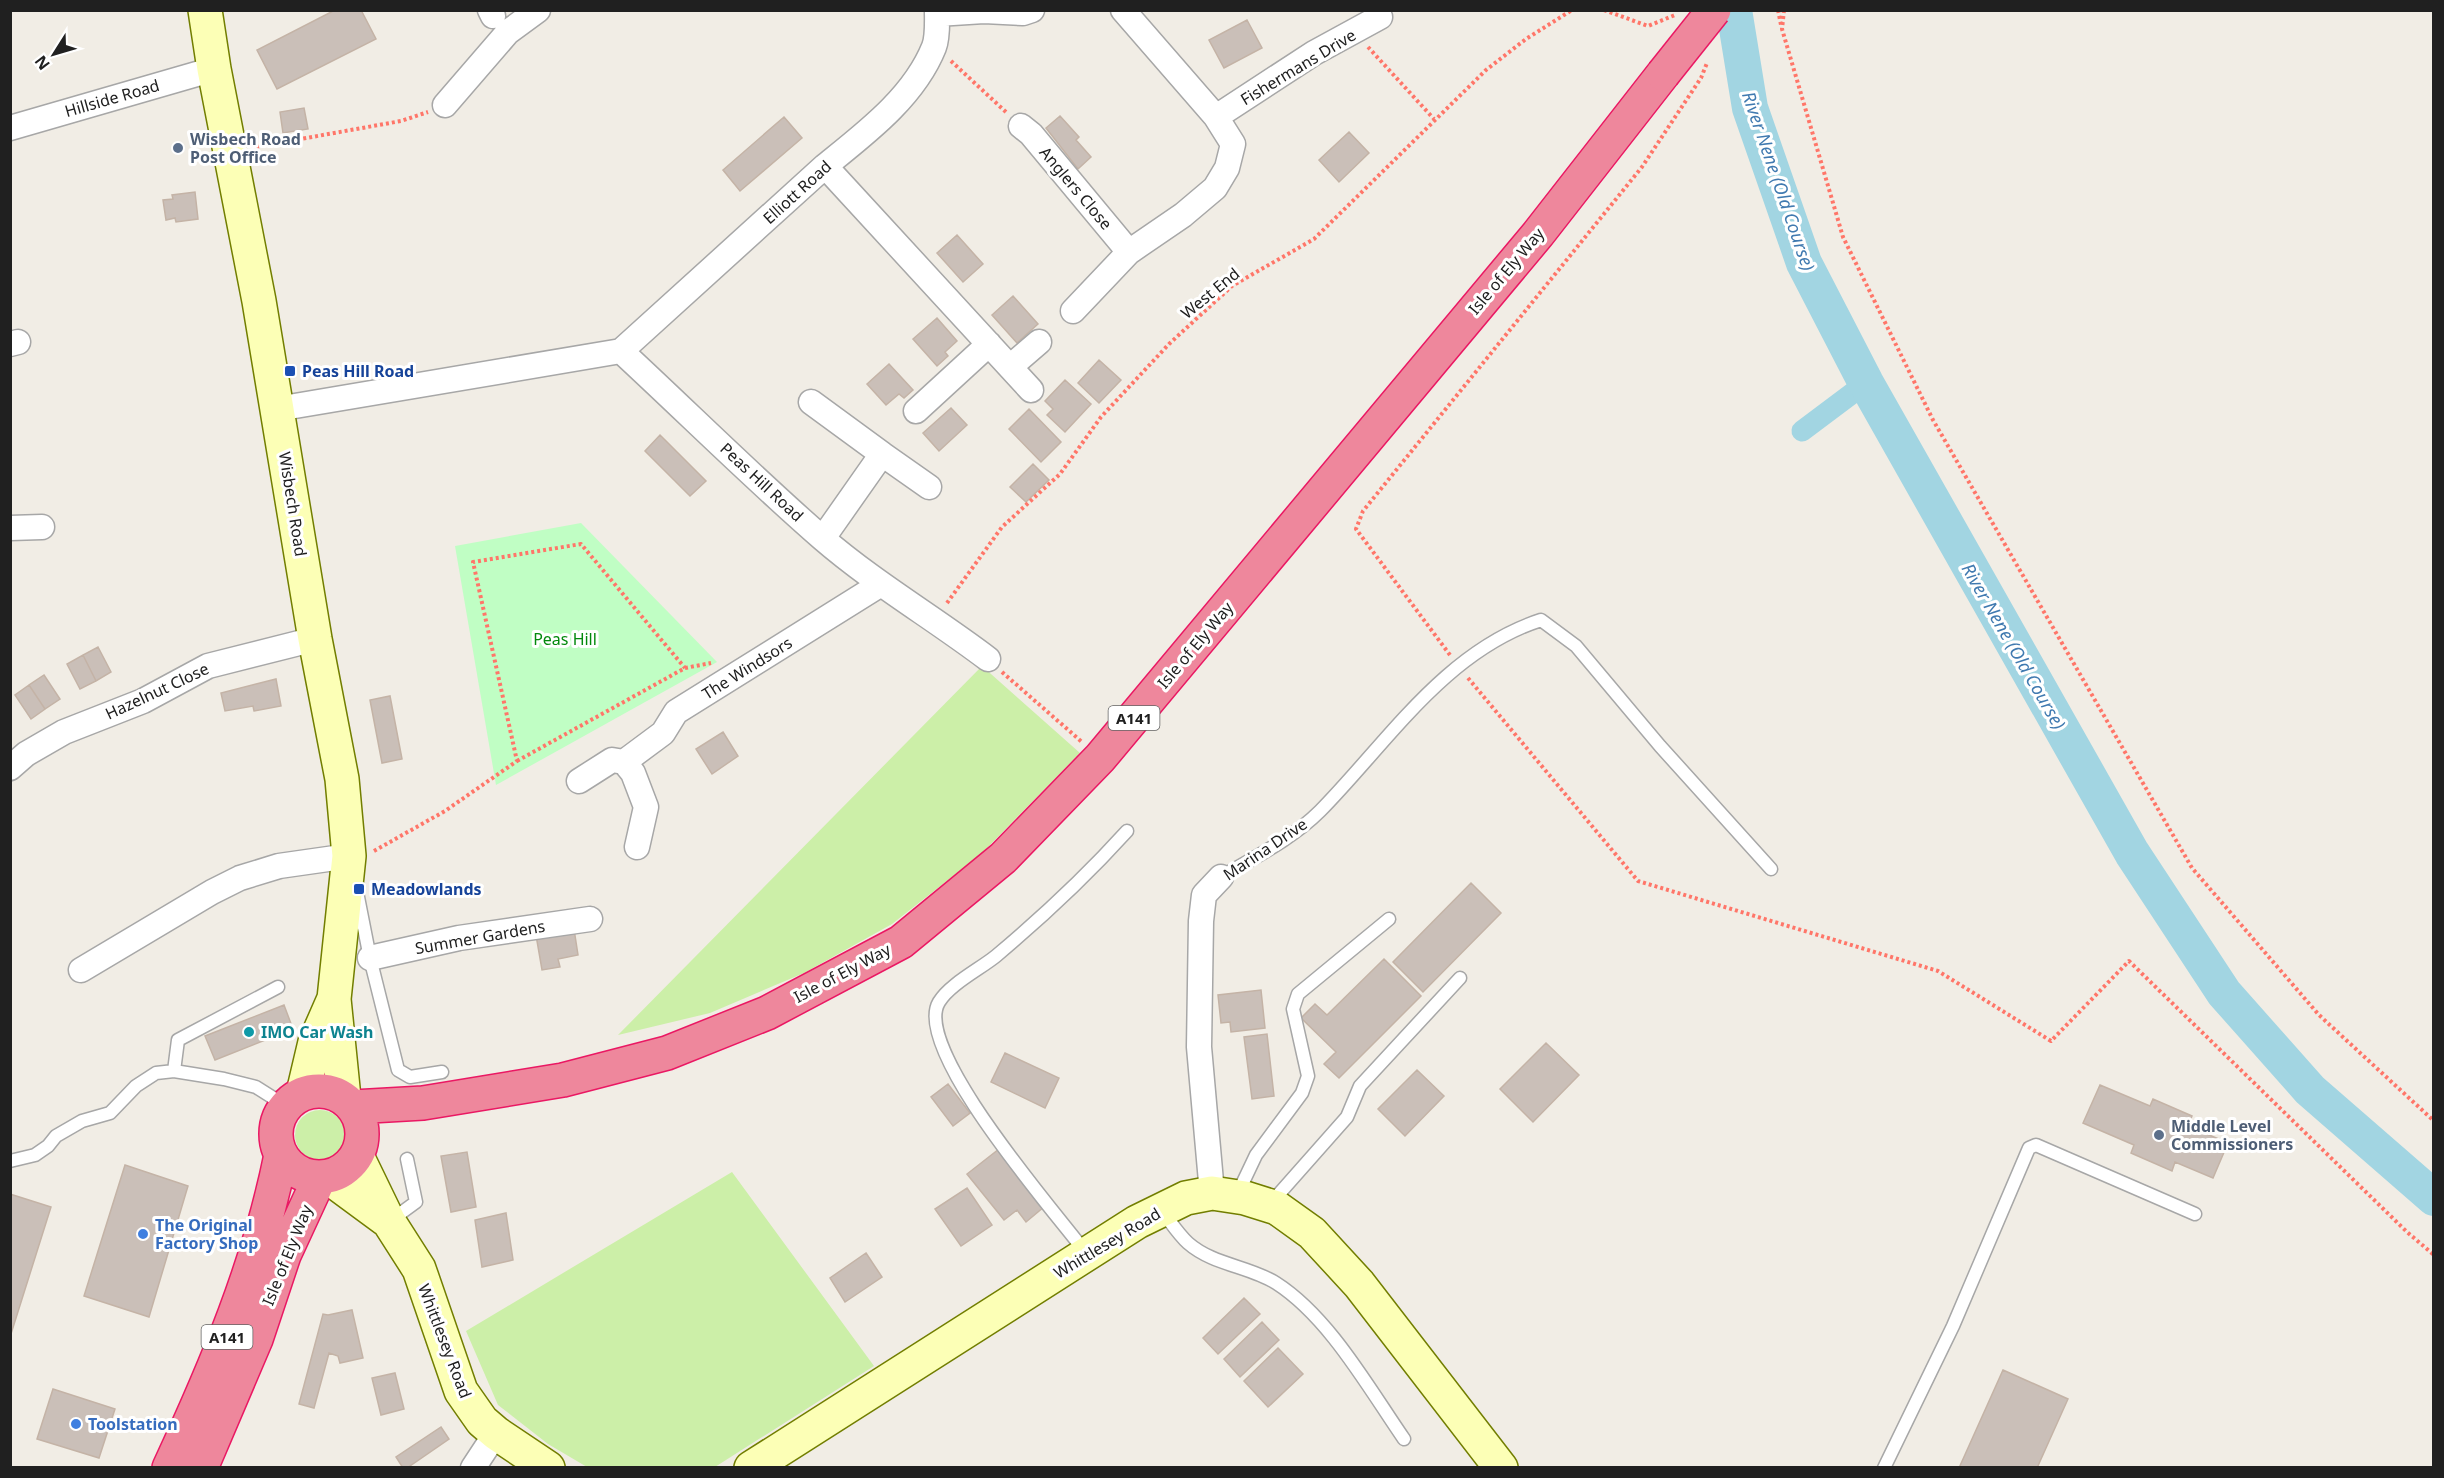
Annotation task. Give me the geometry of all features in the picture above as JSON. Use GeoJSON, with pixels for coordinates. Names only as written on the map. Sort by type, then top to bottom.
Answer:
{"type":"FeatureCollection","features":[{"type":"Feature","properties":{"kind":"highway","name":"Isle of Ely Way"},"geometry":{"type":"LineString","coordinates":[[354,1124],[423,1104],[563,1080],[667,1053],[767,1012],[901,942],[1003,858],[1101,758],[1538,234],[1714,10]]}},
{"type":"Feature","properties":{"kind":"highway","name":"A141"},"geometry":{"type":"LineString","coordinates":[[281,1155],[276,1130],[279,1117],[294,1100],[317,1090],[331,1092],[354,1124]]}},
{"type":"Feature","properties":{"kind":"highway"},"geometry":{"type":"LineString","coordinates":[[281,1155],[288,1165],[298,1172],[324,1177],[339,1172],[354,1124]]}},
{"type":"Feature","properties":{"kind":"highway","name":"Isle of Ely Way"},"geometry":{"type":"LineString","coordinates":[[169,1467],[210,1381],[248,1283],[272,1202],[281,1155]]}},
{"type":"Feature","properties":{"kind":"highway","name":"Isle of Ely Way"},"geometry":{"type":"LineString","coordinates":[[201,1467],[256,1339],[284,1255],[324,1177]]}},
{"type":"Feature","properties":{"kind":"street","name":"Wisbech Road"},"geometry":{"type":"LineString","coordinates":[[205,10],[277,409],[315,639],[342,779],[350,856],[334,999],[354,1124]]}},
{"type":"Feature","properties":{"kind":"street"},"geometry":{"type":"LineString","coordinates":[[445,105],[508,32],[538,10]]}},
{"type":"Feature","properties":{"kind":"street"},"geometry":{"type":"LineString","coordinates":[[937,12],[1023,13],[1032,10]]}},
{"type":"Feature","properties":{"kind":"street"},"geometry":{"type":"LineString","coordinates":[[1073,311],[1129,252],[1184,215],[1215,188],[1227,168],[1233,144],[1216,117],[1123,10]]}},
{"type":"Feature","properties":{"kind":"street","name":"Elliott Road"},"geometry":{"type":"LineString","coordinates":[[621,351],[825,165],[858,139],[909,90],[934,46],[937,12]]}},
{"type":"Feature","properties":{"kind":"street","name":"Fishermans Drive"},"geometry":{"type":"LineString","coordinates":[[1216,117],[1314,53],[1380,17]]}},
{"type":"Feature","properties":{"kind":"street","name":"Hillside Road"},"geometry":{"type":"LineString","coordinates":[[10,128],[214,69]]}},
{"type":"Feature","properties":{"kind":"street","name":"Anglers Close"},"geometry":{"type":"LineString","coordinates":[[1020,126],[1031,134],[1129,252]]}},
{"type":"Feature","properties":{"kind":"street"},"geometry":{"type":"LineString","coordinates":[[825,165],[1031,390]]}},
{"type":"Feature","properties":{"kind":"street"},"geometry":{"type":"LineString","coordinates":[[1010,367],[1039,342]]}},
{"type":"Feature","properties":{"kind":"street"},"geometry":{"type":"LineString","coordinates":[[916,411],[989,344]]}},
{"type":"Feature","properties":{"kind":"street"},"geometry":{"type":"LineString","coordinates":[[277,409],[621,351]]}},
{"type":"Feature","properties":{"kind":"street","name":"Peas Hill Road"},"geometry":{"type":"LineString","coordinates":[[621,351],[823,538],[881,584],[935,619],[988,659]]}},
{"type":"Feature","properties":{"kind":"street"},"geometry":{"type":"LineString","coordinates":[[811,402],[929,487]]}},
{"type":"Feature","properties":{"kind":"street"},"geometry":{"type":"LineString","coordinates":[[823,538],[882,454]]}},
{"type":"Feature","properties":{"kind":"street"},"geometry":{"type":"LineString","coordinates":[[10,528],[42,527]]}},
{"type":"Feature","properties":{"kind":"street","name":"The Windsors"},"geometry":{"type":"LineString","coordinates":[[579,781],[612,760],[624,762],[663,733],[676,712],[881,584]]}},
{"type":"Feature","properties":{"kind":"street","name":"Hazelnut Close"},"geometry":{"type":"LineString","coordinates":[[10,768],[26,754],[64,732],[143,701],[208,666],[315,639]]}},
{"type":"Feature","properties":{"kind":"street"},"geometry":{"type":"LineString","coordinates":[[624,762],[633,773],[646,807],[637,847]]}},
{"type":"Feature","properties":{"kind":"street"},"geometry":{"type":"LineString","coordinates":[[81,970],[212,892],[240,878],[279,866],[350,856]]}},
{"type":"Feature","properties":{"kind":"street","name":"Marina Drive"},"geometry":{"type":"LineString","coordinates":[[1221,877],[1204,896],[1201,921],[1199,1047],[1225,1195]]}},
{"type":"Feature","properties":{"kind":"street","name":"Summer Gardens"},"geometry":{"type":"LineString","coordinates":[[370,958],[459,938],[590,919]]}},
{"type":"Feature","properties":{"kind":"street","name":"Wisbech Road"},"geometry":{"type":"LineString","coordinates":[[294,1100],[315,1042],[334,999]]}},
{"type":"Feature","properties":{"kind":"street","name":"Whittlesey Road"},"geometry":{"type":"LineString","coordinates":[[354,1124],[389,1222],[419,1269],[461,1391],[477,1415],[495,1433],[548,1467]]}},
{"type":"Feature","properties":{"kind":"street","name":"Whittlesey Road"},"geometry":{"type":"LineString","coordinates":[[324,1177],[389,1222]]}},
{"type":"Feature","properties":{"kind":"street","name":"Whittlesey Road"},"geometry":{"type":"LineString","coordinates":[[751,1467],[1137,1222],[1186,1198],[1225,1195],[1277,1208],[1312,1233],[1359,1284],[1502,1467]]}},
{"type":"Feature","properties":{"kind":"street"},"geometry":{"type":"LineString","coordinates":[[473,1467],[495,1433]]}},
{"type":"Feature","properties":{"kind":"lane","name":"Marina Drive"},"geometry":{"type":"LineString","coordinates":[[1221,877],[1292,836],[1318,813],[1406,716],[1458,666],[1513,629],[1541,620],[1576,646],[1660,746],[1771,868]]}},
{"type":"Feature","properties":{"kind":"lane"},"geometry":{"type":"LineString","coordinates":[[1087,1254],[981,1118],[948,1059],[934,1016],[940,1001],[996,956],[1105,855],[1127,831]]}},
{"type":"Feature","properties":{"kind":"lane"},"geometry":{"type":"LineString","coordinates":[[350,856],[370,958],[398,1070],[410,1077],[442,1072]]}},
{"type":"Feature","properties":{"kind":"lane"},"geometry":{"type":"LineString","coordinates":[[1225,1195],[1302,1093],[1308,1076],[1293,1009],[1298,994],[1389,919]]}},
{"type":"Feature","properties":{"kind":"lane"},"geometry":{"type":"LineString","coordinates":[[1269,1205],[1347,1118],[1360,1086],[1460,978]]}},
{"type":"Feature","properties":{"kind":"lane"},"geometry":{"type":"LineString","coordinates":[[174,1071],[178,1040],[278,987]]}},
{"type":"Feature","properties":{"kind":"lane"},"geometry":{"type":"LineString","coordinates":[[10,1161],[35,1155],[48,1146],[56,1136],[82,1121],[110,1113],[136,1086],[156,1073],[174,1071],[224,1079],[294,1100]]}},
{"type":"Feature","properties":{"kind":"lane"},"geometry":{"type":"LineString","coordinates":[[1884,1467],[1953,1326],[2029,1148],[2036,1145],[2195,1214]]}},
{"type":"Feature","properties":{"kind":"lane"},"geometry":{"type":"LineString","coordinates":[[389,1222],[416,1202],[407,1159]]}},
{"type":"Feature","properties":{"kind":"lane"},"geometry":{"type":"LineString","coordinates":[[1161,1210],[1188,1243],[1213,1258],[1276,1283],[1319,1318],[1404,1439]]}},
{"type":"Feature","properties":{"kind":"path","name":"West End"},"geometry":{"type":"LineString","coordinates":[[935,619],[1002,527],[1060,474],[1101,417],[1169,344],[1232,286],[1314,239],[1486,70],[1526,39],[1572,10]]}},
{"type":"Feature","properties":{"kind":"path"},"geometry":{"type":"LineString","coordinates":[[1604,10],[1648,26],[1681,13]]}},
{"type":"Feature","properties":{"kind":"path"},"geometry":{"type":"LineString","coordinates":[[1778,10],[1843,237],[1933,420],[2193,868],[2319,1015],[2433,1121]]}},
{"type":"Feature","properties":{"kind":"path"},"geometry":{"type":"LineString","coordinates":[[1782,29],[1784,10]]}},
{"type":"Feature","properties":{"kind":"path"},"geometry":{"type":"LineString","coordinates":[[1355,32],[1434,119]]}},
{"type":"Feature","properties":{"kind":"path"},"geometry":{"type":"LineString","coordinates":[[934,46],[1020,126]]}},
{"type":"Feature","properties":{"kind":"path"},"geometry":{"type":"LineString","coordinates":[[1701,78],[1642,167],[1363,511],[1356,528],[1458,666],[1638,881],[1938,971],[2051,1041],[2129,961],[2406,1232],[2433,1255]]}},
{"type":"Feature","properties":{"kind":"path"},"geometry":{"type":"LineString","coordinates":[[252,147],[401,121],[445,105]]}},
{"type":"Feature","properties":{"kind":"path"},"geometry":{"type":"LineString","coordinates":[[350,856],[375,851],[395,840],[445,811],[517,761],[685,668],[581,544],[473,562],[517,761]]}},
{"type":"Feature","properties":{"kind":"path"},"geometry":{"type":"LineString","coordinates":[[988,659],[1101,758]]}},
{"type":"Feature","properties":{"kind":"green space","name":"Peas Hill"},"geometry":{"type":"Polygon","coordinates":[[[581,523],[717,662],[496,785],[455,546],[581,523]]]}},
{"type":"Feature","properties":{"kind":"green space"},"geometry":{"type":"Polygon","coordinates":[[[982,666],[1080,753],[981,854],[892,924],[804,973],[710,1013],[618,1035],[982,666]]]}},
{"type":"Feature","properties":{"kind":"green space"},"geometry":{"type":"Polygon","coordinates":[[[320,1110],[338,1117],[345,1135],[338,1153],[320,1160],[302,1153],[295,1135],[302,1117],[320,1110]]]}},
{"type":"Feature","properties":{"kind":"green space"},"geometry":{"type":"Polygon","coordinates":[[[732,1172],[874,1366],[715,1467],[587,1467],[548,1444],[498,1405],[466,1331],[732,1172]]]}},
{"type":"Feature","properties":{"kind":"building"},"geometry":{"type":"Polygon","coordinates":[[[335,10],[361,10],[376,39],[277,89],[257,50],[335,10]]]}},
{"type":"Feature","properties":{"kind":"building"},"geometry":{"type":"Polygon","coordinates":[[[1247,20],[1262,48],[1224,68],[1209,40],[1247,20]]]}},
{"type":"Feature","properties":{"kind":"building"},"geometry":{"type":"Polygon","coordinates":[[[304,108],[308,129],[283,133],[280,112],[304,108]]]}},
{"type":"Feature","properties":{"kind":"building"},"geometry":{"type":"Polygon","coordinates":[[[1060,116],[1079,137],[1076,140],[1091,157],[1078,169],[1046,128],[1060,116]]]}},
{"type":"Feature","properties":{"kind":"building"},"geometry":{"type":"Polygon","coordinates":[[[784,117],[802,138],[740,191],[723,170],[784,117]]]}},
{"type":"Feature","properties":{"kind":"building"},"geometry":{"type":"Polygon","coordinates":[[[1349,132],[1369,153],[1339,182],[1319,160],[1349,132]]]}},
{"type":"Feature","properties":{"kind":"building"},"geometry":{"type":"Polygon","coordinates":[[[195,192],[198,219],[176,222],[175,218],[166,220],[163,200],[173,199],[172,195],[195,192]]]}},
{"type":"Feature","properties":{"kind":"building"},"geometry":{"type":"Polygon","coordinates":[[[957,235],[983,264],[963,282],[937,253],[957,235]]]}},
{"type":"Feature","properties":{"kind":"building"},"geometry":{"type":"Polygon","coordinates":[[[1013,296],[1038,324],[1017,343],[992,315],[1013,296]]]}},
{"type":"Feature","properties":{"kind":"building"},"geometry":{"type":"Polygon","coordinates":[[[937,318],[957,341],[945,352],[948,356],[937,366],[913,339],[937,318]]]}},
{"type":"Feature","properties":{"kind":"building"},"geometry":{"type":"Polygon","coordinates":[[[1099,360],[1121,380],[1099,403],[1078,383],[1099,360]]]}},
{"type":"Feature","properties":{"kind":"building"},"geometry":{"type":"Polygon","coordinates":[[[889,364],[913,390],[904,398],[899,394],[886,405],[867,384],[889,364]]]}},
{"type":"Feature","properties":{"kind":"building"},"geometry":{"type":"Polygon","coordinates":[[[1065,380],[1091,404],[1065,432],[1047,415],[1053,409],[1045,401],[1065,380]]]}},
{"type":"Feature","properties":{"kind":"building"},"geometry":{"type":"Polygon","coordinates":[[[951,408],[967,425],[939,451],[923,433],[951,408]]]}},
{"type":"Feature","properties":{"kind":"building"},"geometry":{"type":"Polygon","coordinates":[[[1029,409],[1061,442],[1041,462],[1009,429],[1029,409]]]}},
{"type":"Feature","properties":{"kind":"building"},"geometry":{"type":"Polygon","coordinates":[[[660,435],[706,481],[690,496],[645,451],[660,435]]]}},
{"type":"Feature","properties":{"kind":"building"},"geometry":{"type":"Polygon","coordinates":[[[1033,464],[1049,480],[1026,502],[1010,487],[1033,464]]]}},
{"type":"Feature","properties":{"kind":"building"},"geometry":{"type":"Polygon","coordinates":[[[98,647],[111,672],[96,681],[83,655],[98,647]]]}},
{"type":"Feature","properties":{"kind":"building"},"geometry":{"type":"Polygon","coordinates":[[[83,655],[96,681],[80,689],[67,664],[83,655]]]}},
{"type":"Feature","properties":{"kind":"building"},"geometry":{"type":"Polygon","coordinates":[[[44,675],[60,699],[45,709],[29,685],[44,675]]]}},
{"type":"Feature","properties":{"kind":"building"},"geometry":{"type":"Polygon","coordinates":[[[276,679],[281,706],[254,711],[253,706],[225,711],[221,693],[276,679]]]}},
{"type":"Feature","properties":{"kind":"building"},"geometry":{"type":"Polygon","coordinates":[[[29,685],[45,709],[31,719],[15,695],[29,685]]]}},
{"type":"Feature","properties":{"kind":"building"},"geometry":{"type":"Polygon","coordinates":[[[390,696],[402,759],[382,763],[370,700],[390,696]]]}},
{"type":"Feature","properties":{"kind":"building"},"geometry":{"type":"Polygon","coordinates":[[[723,732],[738,756],[712,774],[696,749],[723,732]]]}},
{"type":"Feature","properties":{"kind":"building"},"geometry":{"type":"Polygon","coordinates":[[[1471,883],[1501,913],[1423,992],[1393,962],[1471,883]]]}},
{"type":"Feature","properties":{"kind":"building"},"geometry":{"type":"Polygon","coordinates":[[[574,929],[578,955],[558,959],[560,967],[542,970],[536,935],[574,929]]]}},
{"type":"Feature","properties":{"kind":"building"},"geometry":{"type":"Polygon","coordinates":[[[1384,959],[1421,996],[1339,1078],[1324,1064],[1336,1052],[1301,1018],[1315,1004],[1327,1015],[1384,959]]]}},
{"type":"Feature","properties":{"kind":"building"},"geometry":{"type":"Polygon","coordinates":[[[1261,990],[1265,1028],[1231,1032],[1230,1022],[1221,1023],[1218,995],[1261,990]]]}},
{"type":"Feature","properties":{"kind":"building","name":"IMO Car Wash"},"geometry":{"type":"Polygon","coordinates":[[[284,1005],[293,1029],[215,1060],[205,1036],[284,1005]]]}},
{"type":"Feature","properties":{"kind":"building"},"geometry":{"type":"Polygon","coordinates":[[[1267,1034],[1274,1096],[1252,1099],[1244,1037],[1267,1034]]]}},
{"type":"Feature","properties":{"kind":"building"},"geometry":{"type":"Polygon","coordinates":[[[1546,1043],[1579,1075],[1533,1122],[1500,1089],[1546,1043]]]}},
{"type":"Feature","properties":{"kind":"building"},"geometry":{"type":"Polygon","coordinates":[[[1005,1053],[1059,1078],[1045,1108],[991,1082],[1005,1053]]]}},
{"type":"Feature","properties":{"kind":"building"},"geometry":{"type":"Polygon","coordinates":[[[1417,1070],[1444,1096],[1405,1136],[1378,1109],[1417,1070]]]}},
{"type":"Feature","properties":{"kind":"building"},"geometry":{"type":"Polygon","coordinates":[[[948,1084],[970,1113],[953,1126],[931,1097],[948,1084]]]}},
{"type":"Feature","properties":{"kind":"building","name":"Middle Level Commissioners"},"geometry":{"type":"Polygon","coordinates":[[[2100,1085],[2150,1106],[2153,1099],[2192,1116],[2188,1126],[2228,1143],[2213,1178],[2175,1162],[2172,1171],[2131,1153],[2134,1145],[2083,1123],[2100,1085]]]}},
{"type":"Feature","properties":{"kind":"building"},"geometry":{"type":"Polygon","coordinates":[[[999,1149],[1044,1207],[1026,1222],[1017,1210],[1004,1220],[967,1174],[999,1149]]]}},
{"type":"Feature","properties":{"kind":"building"},"geometry":{"type":"Polygon","coordinates":[[[467,1152],[476,1207],[451,1212],[441,1156],[467,1152]]]}},
{"type":"Feature","properties":{"kind":"building"},"geometry":{"type":"Polygon","coordinates":[[[125,1165],[188,1186],[149,1317],[84,1296],[125,1165]]]}},
{"type":"Feature","properties":{"kind":"building"},"geometry":{"type":"Polygon","coordinates":[[[967,1188],[992,1225],[961,1246],[935,1209],[967,1188]]]}},
{"type":"Feature","properties":{"kind":"building"},"geometry":{"type":"Polygon","coordinates":[[[10,1194],[51,1207],[10,1337],[10,1194]]]}},
{"type":"Feature","properties":{"kind":"building"},"geometry":{"type":"Polygon","coordinates":[[[506,1213],[513,1260],[482,1267],[475,1220],[506,1213]]]}},
{"type":"Feature","properties":{"kind":"building"},"geometry":{"type":"Polygon","coordinates":[[[866,1253],[882,1277],[845,1302],[830,1278],[866,1253]]]}},
{"type":"Feature","properties":{"kind":"building"},"geometry":{"type":"Polygon","coordinates":[[[1244,1298],[1260,1314],[1218,1354],[1203,1338],[1244,1298]]]}},
{"type":"Feature","properties":{"kind":"building"},"geometry":{"type":"Polygon","coordinates":[[[352,1310],[363,1358],[340,1363],[338,1356],[329,1353],[314,1408],[299,1404],[323,1314],[352,1310]]]}},
{"type":"Feature","properties":{"kind":"building"},"geometry":{"type":"Polygon","coordinates":[[[1262,1322],[1279,1340],[1240,1377],[1224,1359],[1262,1322]]]}},
{"type":"Feature","properties":{"kind":"building"},"geometry":{"type":"Polygon","coordinates":[[[1278,1348],[1303,1374],[1268,1407],[1244,1381],[1278,1348]]]}},
{"type":"Feature","properties":{"kind":"building"},"geometry":{"type":"Polygon","coordinates":[[[2003,1370],[2068,1399],[2037,1468],[1959,1468],[2003,1370]]]}},
{"type":"Feature","properties":{"kind":"building"},"geometry":{"type":"Polygon","coordinates":[[[395,1373],[404,1409],[381,1415],[372,1378],[395,1373]]]}},
{"type":"Feature","properties":{"kind":"building","name":"Toolstation"},"geometry":{"type":"Polygon","coordinates":[[[53,1389],[115,1409],[99,1458],[37,1439],[53,1389]]]}},
{"type":"Feature","properties":{"kind":"building"},"geometry":{"type":"Polygon","coordinates":[[[441,1427],[449,1439],[407,1468],[403,1468],[396,1457],[441,1427]]]}},
{"type":"Feature","properties":{"kind":"waterway","name":"River Nene (Old Course)"},"geometry":{"type":"LineString","coordinates":[[1734,10],[1750,108],[1804,263],[1866,383],[2132,853],[2224,993],[2310,1090],[2434,1198]]}},
{"type":"Feature","properties":{"kind":"waterway"},"geometry":{"type":"LineString","coordinates":[[1802,431],[1866,383]]}},
{"type":"Feature","properties":{"kind":"place","name":"Wisbech Road Post Office"},"geometry":{"type":"Point","coordinates":[178,148]}},
{"type":"Feature","properties":{"kind":"place","name":"Peas Hill Road"},"geometry":{"type":"Point","coordinates":[290,371]}},
{"type":"Feature","properties":{"kind":"place","name":"Meadowlands"},"geometry":{"type":"Point","coordinates":[359,889]}},
{"type":"Feature","properties":{"kind":"place","name":"IMO Car Wash"},"geometry":{"type":"Point","coordinates":[249,1032]}},
{"type":"Feature","properties":{"kind":"place","name":"Middle Level Commissioners"},"geometry":{"type":"Point","coordinates":[2159,1135]}},
{"type":"Feature","properties":{"kind":"place","name":"The Original Factory Shop"},"geometry":{"type":"Point","coordinates":[143,1234]}},
{"type":"Feature","properties":{"kind":"place","name":"Toolstation"},"geometry":{"type":"Point","coordinates":[76,1424]}}]}
